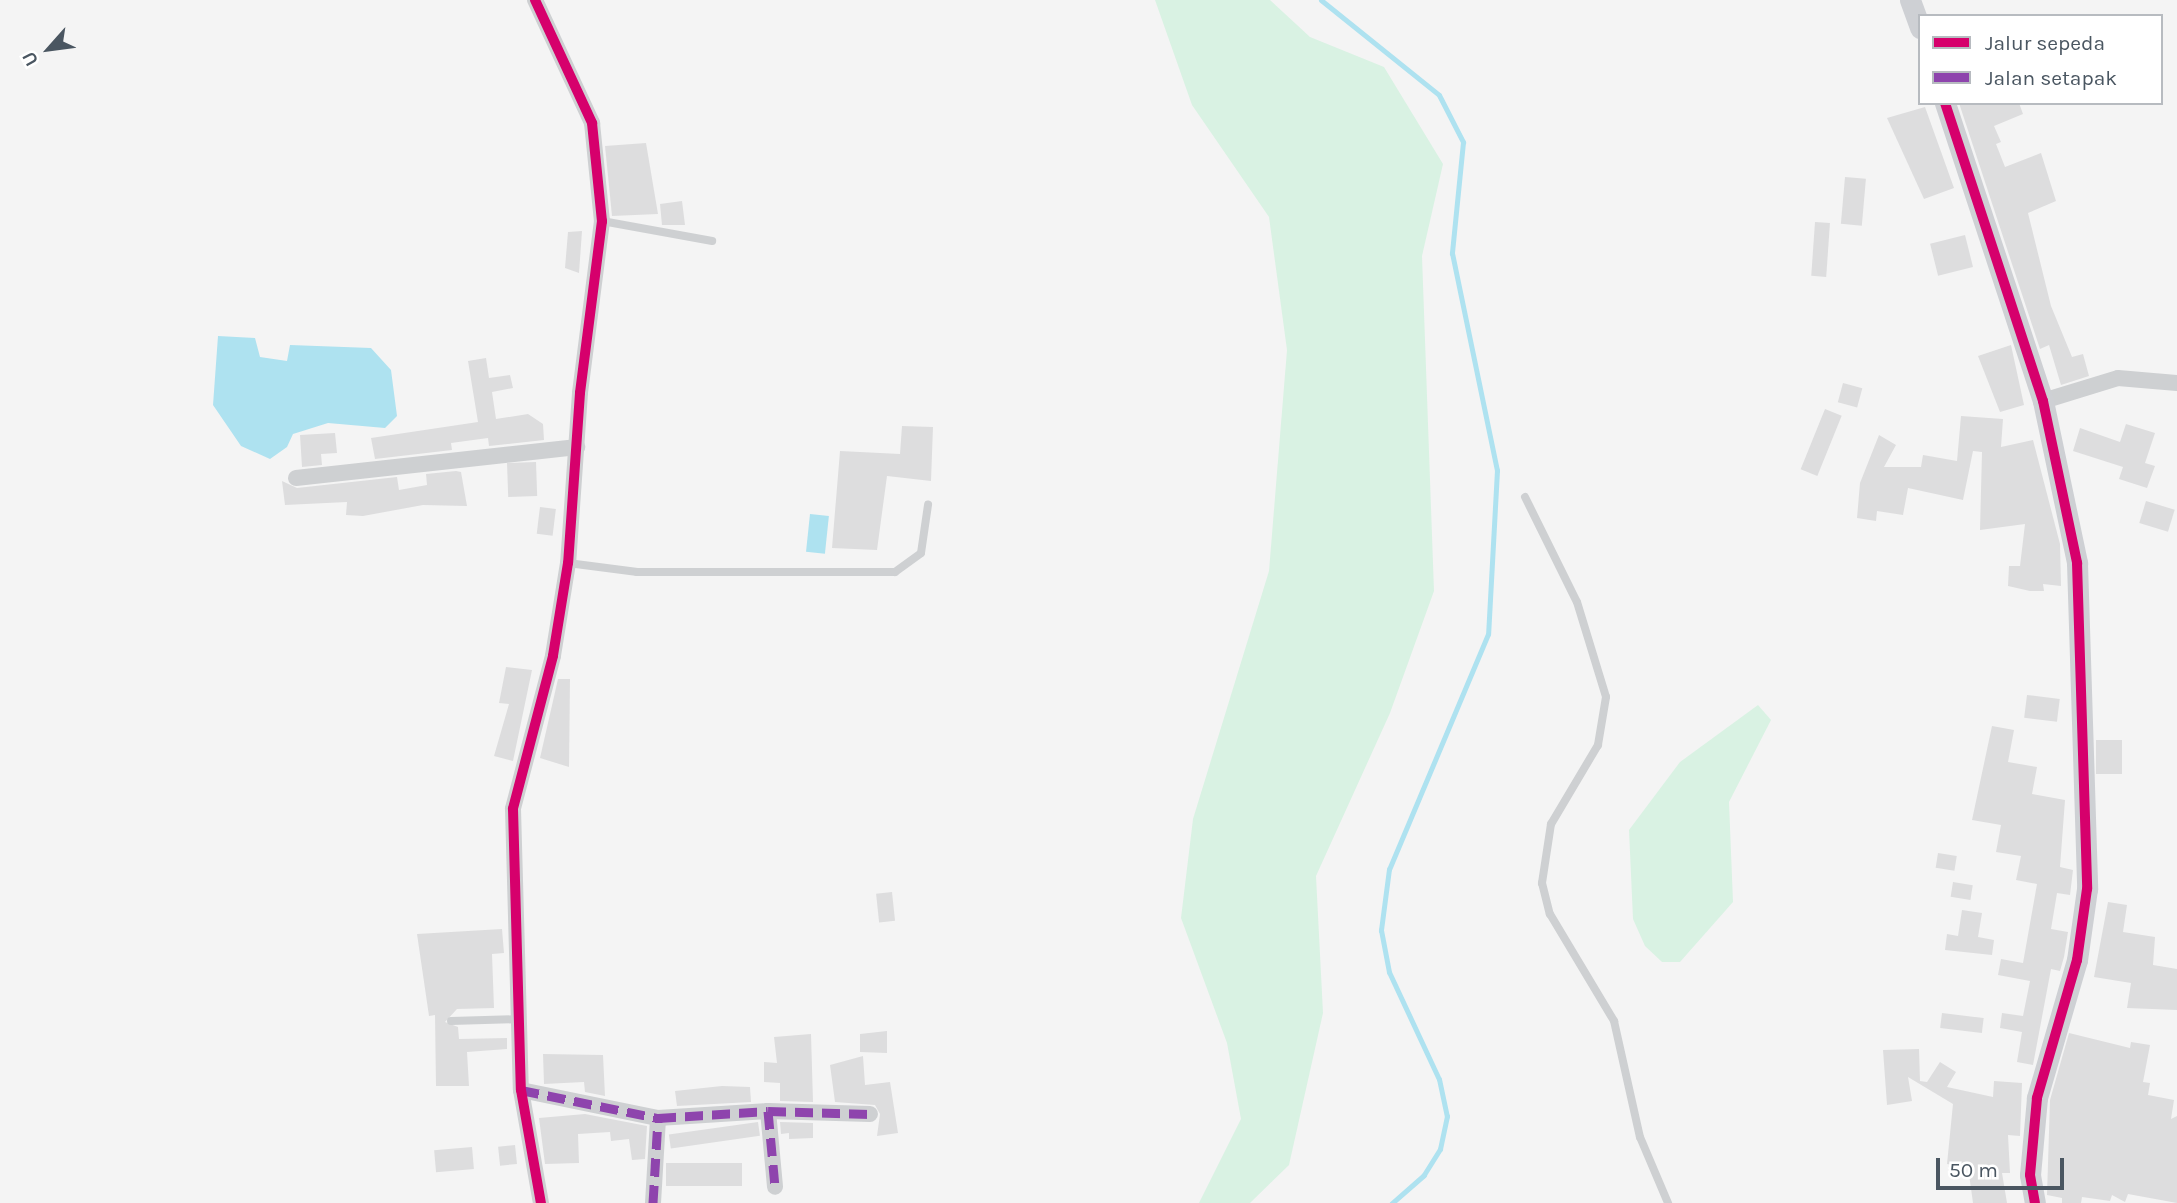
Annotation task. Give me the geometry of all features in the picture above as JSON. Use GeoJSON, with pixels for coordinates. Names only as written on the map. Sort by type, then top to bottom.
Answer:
{"type":"FeatureCollection","features":[{"type":"Feature","properties":{"kind":"street"},"geometry":{"type":"LineString","coordinates":[[535,0],[592,123],[602,222],[577,447],[568,563],[553,656],[514,787],[521,1090],[541,1203]]}},
{"type":"Feature","properties":{"kind":"street"},"geometry":{"type":"LineString","coordinates":[[1910,0],[1918,22]]}},
{"type":"Feature","properties":{"kind":"street"},"geometry":{"type":"LineString","coordinates":[[1946,105],[2043,401],[2077,563],[2087,889],[2077,960],[2038,1098],[2030,1175],[2035,1203]]}},
{"type":"Feature","properties":{"kind":"street"},"geometry":{"type":"LineString","coordinates":[[2043,401],[2127,377],[2177,383]]}},
{"type":"Feature","properties":{"kind":"street"},"geometry":{"type":"LineString","coordinates":[[296,478],[577,447]]}},
{"type":"Feature","properties":{"kind":"street"},"geometry":{"type":"LineString","coordinates":[[521,1090],[658,1118],[768,1111],[870,1114]]}},
{"type":"Feature","properties":{"kind":"street"},"geometry":{"type":"LineString","coordinates":[[768,1111],[775,1187]]}},
{"type":"Feature","properties":{"kind":"street"},"geometry":{"type":"LineString","coordinates":[[653,1203],[658,1118]]}},
{"type":"Feature","properties":{"kind":"lane"},"geometry":{"type":"LineString","coordinates":[[602,222],[712,241]]}},
{"type":"Feature","properties":{"kind":"lane"},"geometry":{"type":"LineString","coordinates":[[1525,497],[1577,602],[1606,697],[1598,745],[1551,824],[1542,883],[1550,914],[1614,1021],[1640,1137],[1668,1203]]}},
{"type":"Feature","properties":{"kind":"lane"},"geometry":{"type":"LineString","coordinates":[[568,563],[637,572],[895,572],[918,559],[928,505]]}},
{"type":"Feature","properties":{"kind":"lane"},"geometry":{"type":"LineString","coordinates":[[451,1021],[521,1019]]}},
{"type":"Feature","properties":{"kind":"green space"},"geometry":{"type":"Polygon","coordinates":[[[1155,0],[1270,0],[1310,37],[1384,67],[1443,164],[1422,256],[1434,591],[1390,713],[1316,876],[1323,1013],[1289,1165],[1250,1203],[1199,1203],[1241,1119],[1227,1043],[1181,918],[1193,819],[1269,571],[1287,350],[1269,217],[1192,105],[1155,0]]]}},
{"type":"Feature","properties":{"kind":"green space"},"geometry":{"type":"Polygon","coordinates":[[[1758,705],[1771,720],[1729,802],[1733,902],[1680,962],[1662,962],[1645,946],[1633,919],[1629,830],[1680,762],[1758,705]]]}},
{"type":"Feature","properties":{"kind":"water"},"geometry":{"type":"Polygon","coordinates":[[[218,336],[255,338],[260,357],[287,361],[290,345],[371,348],[391,370],[397,416],[385,428],[328,423],[293,434],[287,447],[270,459],[241,446],[213,405],[218,336]]]}},
{"type":"Feature","properties":{"kind":"water"},"geometry":{"type":"Polygon","coordinates":[[[810,514],[829,516],[825,554],[806,552],[810,514]]]}},
{"type":"Feature","properties":{"kind":"building"},"geometry":{"type":"Polygon","coordinates":[[[1960,105],[2020,105],[2023,114],[1994,126],[2001,142],[1996,144],[2005,167],[2041,153],[2056,201],[2028,213],[2051,306],[2072,357],[2083,354],[2089,376],[2061,385],[2049,345],[2040,349],[1960,105]]]}},
{"type":"Feature","properties":{"kind":"building"},"geometry":{"type":"Polygon","coordinates":[[[1925,107],[1954,188],[1924,199],[1887,118],[1925,107]]]}},
{"type":"Feature","properties":{"kind":"building"},"geometry":{"type":"Polygon","coordinates":[[[646,143],[658,214],[612,216],[605,146],[646,143]]]}},
{"type":"Feature","properties":{"kind":"building"},"geometry":{"type":"Polygon","coordinates":[[[1845,177],[1866,179],[1862,226],[1841,224],[1845,177]]]}},
{"type":"Feature","properties":{"kind":"building"},"geometry":{"type":"Polygon","coordinates":[[[682,201],[685,225],[662,225],[660,204],[682,201]]]}},
{"type":"Feature","properties":{"kind":"building"},"geometry":{"type":"Polygon","coordinates":[[[1815,222],[1830,223],[1826,277],[1811,276],[1815,222]]]}},
{"type":"Feature","properties":{"kind":"building"},"geometry":{"type":"Polygon","coordinates":[[[582,231],[579,273],[565,268],[568,232],[582,231]]]}},
{"type":"Feature","properties":{"kind":"building"},"geometry":{"type":"Polygon","coordinates":[[[1965,235],[1973,267],[1938,276],[1930,244],[1965,235]]]}},
{"type":"Feature","properties":{"kind":"building"},"geometry":{"type":"Polygon","coordinates":[[[2011,345],[2024,405],[2000,412],[1978,356],[2011,345]]]}},
{"type":"Feature","properties":{"kind":"building"},"geometry":{"type":"Polygon","coordinates":[[[486,358],[489,378],[510,375],[513,388],[492,392],[496,419],[528,414],[543,424],[544,440],[489,446],[488,438],[451,443],[452,450],[375,459],[371,438],[478,422],[468,361],[486,358]]]}},
{"type":"Feature","properties":{"kind":"building"},"geometry":{"type":"Polygon","coordinates":[[[1843,383],[1862,388],[1857,407],[1838,402],[1843,383]]]}},
{"type":"Feature","properties":{"kind":"building"},"geometry":{"type":"Polygon","coordinates":[[[1825,409],[1842,416],[1817,476],[1801,469],[1825,409]]]}},
{"type":"Feature","properties":{"kind":"building"},"geometry":{"type":"Polygon","coordinates":[[[1961,416],[2003,419],[2001,447],[2033,440],[2060,544],[2061,586],[2043,584],[2044,591],[2030,591],[2008,586],[2009,566],[2020,566],[2025,524],[1980,530],[1982,452],[1973,451],[1963,500],[1908,488],[1903,515],[1877,511],[1876,521],[1857,518],[1860,483],[1879,435],[1896,445],[1884,467],[1921,467],[1923,455],[1957,461],[1961,416]]]}},
{"type":"Feature","properties":{"kind":"building"},"geometry":{"type":"Polygon","coordinates":[[[2126,424],[2155,433],[2145,463],[2155,466],[2147,488],[2119,479],[2123,467],[2073,451],[2080,428],[2120,442],[2126,424]]]}},
{"type":"Feature","properties":{"kind":"building"},"geometry":{"type":"Polygon","coordinates":[[[902,426],[933,427],[931,481],[887,476],[877,550],[832,548],[840,451],[900,454],[902,426]]]}},
{"type":"Feature","properties":{"kind":"building"},"geometry":{"type":"Polygon","coordinates":[[[335,433],[337,453],[321,454],[322,465],[302,467],[300,435],[335,433]]]}},
{"type":"Feature","properties":{"kind":"building"},"geometry":{"type":"Polygon","coordinates":[[[536,462],[537,496],[508,497],[507,463],[536,462]]]}},
{"type":"Feature","properties":{"kind":"building"},"geometry":{"type":"Polygon","coordinates":[[[461,472],[467,506],[423,505],[363,516],[346,515],[347,502],[285,505],[282,481],[297,488],[397,477],[399,490],[427,485],[426,474],[461,472]]]}},
{"type":"Feature","properties":{"kind":"building"},"geometry":{"type":"Polygon","coordinates":[[[2146,501],[2175,510],[2168,532],[2139,523],[2146,501]]]}},
{"type":"Feature","properties":{"kind":"building"},"geometry":{"type":"Polygon","coordinates":[[[540,507],[556,509],[553,536],[537,534],[540,507]]]}},
{"type":"Feature","properties":{"kind":"building"},"geometry":{"type":"Polygon","coordinates":[[[506,667],[532,670],[513,761],[494,756],[509,704],[499,703],[506,667]]]}},
{"type":"Feature","properties":{"kind":"building"},"geometry":{"type":"Polygon","coordinates":[[[558,679],[570,679],[569,767],[540,758],[558,679]]]}},
{"type":"Feature","properties":{"kind":"building"},"geometry":{"type":"Polygon","coordinates":[[[2027,695],[2060,699],[2057,722],[2024,718],[2027,695]]]}},
{"type":"Feature","properties":{"kind":"building"},"geometry":{"type":"Polygon","coordinates":[[[1992,726],[2014,730],[2008,762],[2037,767],[2032,794],[2065,800],[2060,867],[2073,870],[2070,895],[2057,893],[2051,929],[2068,932],[2060,971],[2051,969],[2033,1065],[2017,1062],[2022,1032],[2000,1028],[2002,1013],[2023,1016],[2030,981],[1998,975],[2001,959],[2023,963],[2037,884],[2016,880],[2021,856],[1996,852],[2001,825],[1972,820],[1992,726]]]}},
{"type":"Feature","properties":{"kind":"building"},"geometry":{"type":"Polygon","coordinates":[[[2096,740],[2122,740],[2122,774],[2096,774],[2096,740]]]}},
{"type":"Feature","properties":{"kind":"building"},"geometry":{"type":"Polygon","coordinates":[[[1938,853],[1957,856],[1954,871],[1936,868],[1938,853]]]}},
{"type":"Feature","properties":{"kind":"building"},"geometry":{"type":"Polygon","coordinates":[[[1953,882],[1973,885],[1970,900],[1951,897],[1953,882]]]}},
{"type":"Feature","properties":{"kind":"building"},"geometry":{"type":"Polygon","coordinates":[[[892,892],[895,921],[879,923],[876,894],[892,892]]]}},
{"type":"Feature","properties":{"kind":"building"},"geometry":{"type":"Polygon","coordinates":[[[2108,902],[2127,905],[2123,932],[2155,937],[2153,965],[2177,969],[2177,1010],[2127,1008],[2131,983],[2094,977],[2108,902]]]}},
{"type":"Feature","properties":{"kind":"building"},"geometry":{"type":"Polygon","coordinates":[[[1962,910],[1982,913],[1978,937],[1994,940],[1992,955],[1945,950],[1947,934],[1958,936],[1962,910]]]}},
{"type":"Feature","properties":{"kind":"building"},"geometry":{"type":"Polygon","coordinates":[[[502,929],[504,953],[492,954],[494,1008],[457,1009],[445,1022],[458,1027],[459,1039],[507,1038],[507,1049],[467,1052],[469,1086],[436,1086],[435,1015],[429,1016],[417,934],[502,929]]]}},
{"type":"Feature","properties":{"kind":"building"},"geometry":{"type":"Polygon","coordinates":[[[1942,1013],[1984,1018],[1982,1033],[1940,1028],[1942,1013]]]}},
{"type":"Feature","properties":{"kind":"building"},"geometry":{"type":"Polygon","coordinates":[[[887,1031],[887,1053],[860,1052],[860,1034],[887,1031]]]}},
{"type":"Feature","properties":{"kind":"building"},"geometry":{"type":"Polygon","coordinates":[[[2069,1033],[2130,1048],[2131,1042],[2150,1045],[2143,1082],[2150,1083],[2148,1095],[2174,1100],[2171,1119],[2177,1116],[2177,1203],[2128,1194],[2125,1202],[2112,1195],[2110,1201],[2082,1197],[2081,1203],[2062,1203],[2062,1198],[2047,1195],[2050,1100],[2069,1033]]]}},
{"type":"Feature","properties":{"kind":"building"},"geometry":{"type":"Polygon","coordinates":[[[811,1034],[813,1102],[780,1101],[780,1083],[764,1082],[764,1062],[777,1063],[774,1037],[811,1034]]]}},
{"type":"Feature","properties":{"kind":"building"},"geometry":{"type":"Polygon","coordinates":[[[1919,1049],[1920,1081],[1927,1082],[1940,1062],[1956,1072],[1947,1087],[1993,1097],[1994,1081],[2022,1083],[2020,1136],[2008,1135],[2010,1173],[2002,1173],[2007,1203],[1973,1203],[1968,1167],[1947,1164],[1953,1104],[1908,1077],[1912,1101],[1887,1105],[1883,1050],[1919,1049]]]}},
{"type":"Feature","properties":{"kind":"building"},"geometry":{"type":"Polygon","coordinates":[[[543,1054],[603,1055],[605,1096],[585,1092],[584,1082],[544,1084],[543,1054]]]}},
{"type":"Feature","properties":{"kind":"building"},"geometry":{"type":"Polygon","coordinates":[[[863,1056],[865,1085],[890,1082],[898,1133],[877,1136],[880,1114],[875,1105],[835,1102],[830,1065],[863,1056]]]}},
{"type":"Feature","properties":{"kind":"building"},"geometry":{"type":"Polygon","coordinates":[[[722,1086],[750,1087],[751,1102],[677,1106],[675,1091],[722,1086]]]}},
{"type":"Feature","properties":{"kind":"building"},"geometry":{"type":"Polygon","coordinates":[[[585,1114],[647,1126],[645,1159],[632,1160],[629,1139],[611,1141],[610,1132],[578,1134],[579,1163],[545,1164],[539,1118],[585,1114]]]}},
{"type":"Feature","properties":{"kind":"building"},"geometry":{"type":"Polygon","coordinates":[[[758,1122],[760,1136],[671,1148],[669,1135],[758,1122]]]}},
{"type":"Feature","properties":{"kind":"building"},"geometry":{"type":"Polygon","coordinates":[[[780,1122],[813,1123],[813,1138],[789,1139],[789,1133],[781,1134],[780,1122]]]}},
{"type":"Feature","properties":{"kind":"building"},"geometry":{"type":"Polygon","coordinates":[[[515,1145],[517,1164],[500,1166],[498,1147],[515,1145]]]}},
{"type":"Feature","properties":{"kind":"building"},"geometry":{"type":"Polygon","coordinates":[[[472,1147],[474,1169],[436,1172],[434,1150],[472,1147]]]}},
{"type":"Feature","properties":{"kind":"building"},"geometry":{"type":"Polygon","coordinates":[[[666,1163],[742,1163],[742,1186],[666,1186],[666,1163]]]}},
{"type":"Feature","properties":{"kind":"waterway"},"geometry":{"type":"LineString","coordinates":[[1321,0],[1439,95],[1463,142],[1452,253],[1497,470],[1488,634],[1389,869],[1381,930],[1389,972],[1439,1079],[1447,1116],[1440,1149],[1424,1175],[1392,1203]]}},
{"type":"Feature","properties":{"kind":"marked path"},"geometry":{"type":"LineString","coordinates":[[521,1090],[658,1118],[768,1111],[870,1114]]}},
{"type":"Feature","properties":{"kind":"marked path"},"geometry":{"type":"LineString","coordinates":[[768,1111],[775,1187]]}},
{"type":"Feature","properties":{"kind":"marked path"},"geometry":{"type":"LineString","coordinates":[[653,1203],[658,1118]]}},
{"type":"Feature","properties":{"kind":"cycle path"},"geometry":{"type":"LineString","coordinates":[[535,0],[592,123],[602,221],[580,393],[568,563],[553,656],[513,809],[521,1090],[541,1203]]}},
{"type":"Feature","properties":{"kind":"cycle path"},"geometry":{"type":"LineString","coordinates":[[1946,105],[2043,401],[2077,563],[2087,889],[2077,960],[2037,1098],[2030,1175],[2035,1203]]}}]}
